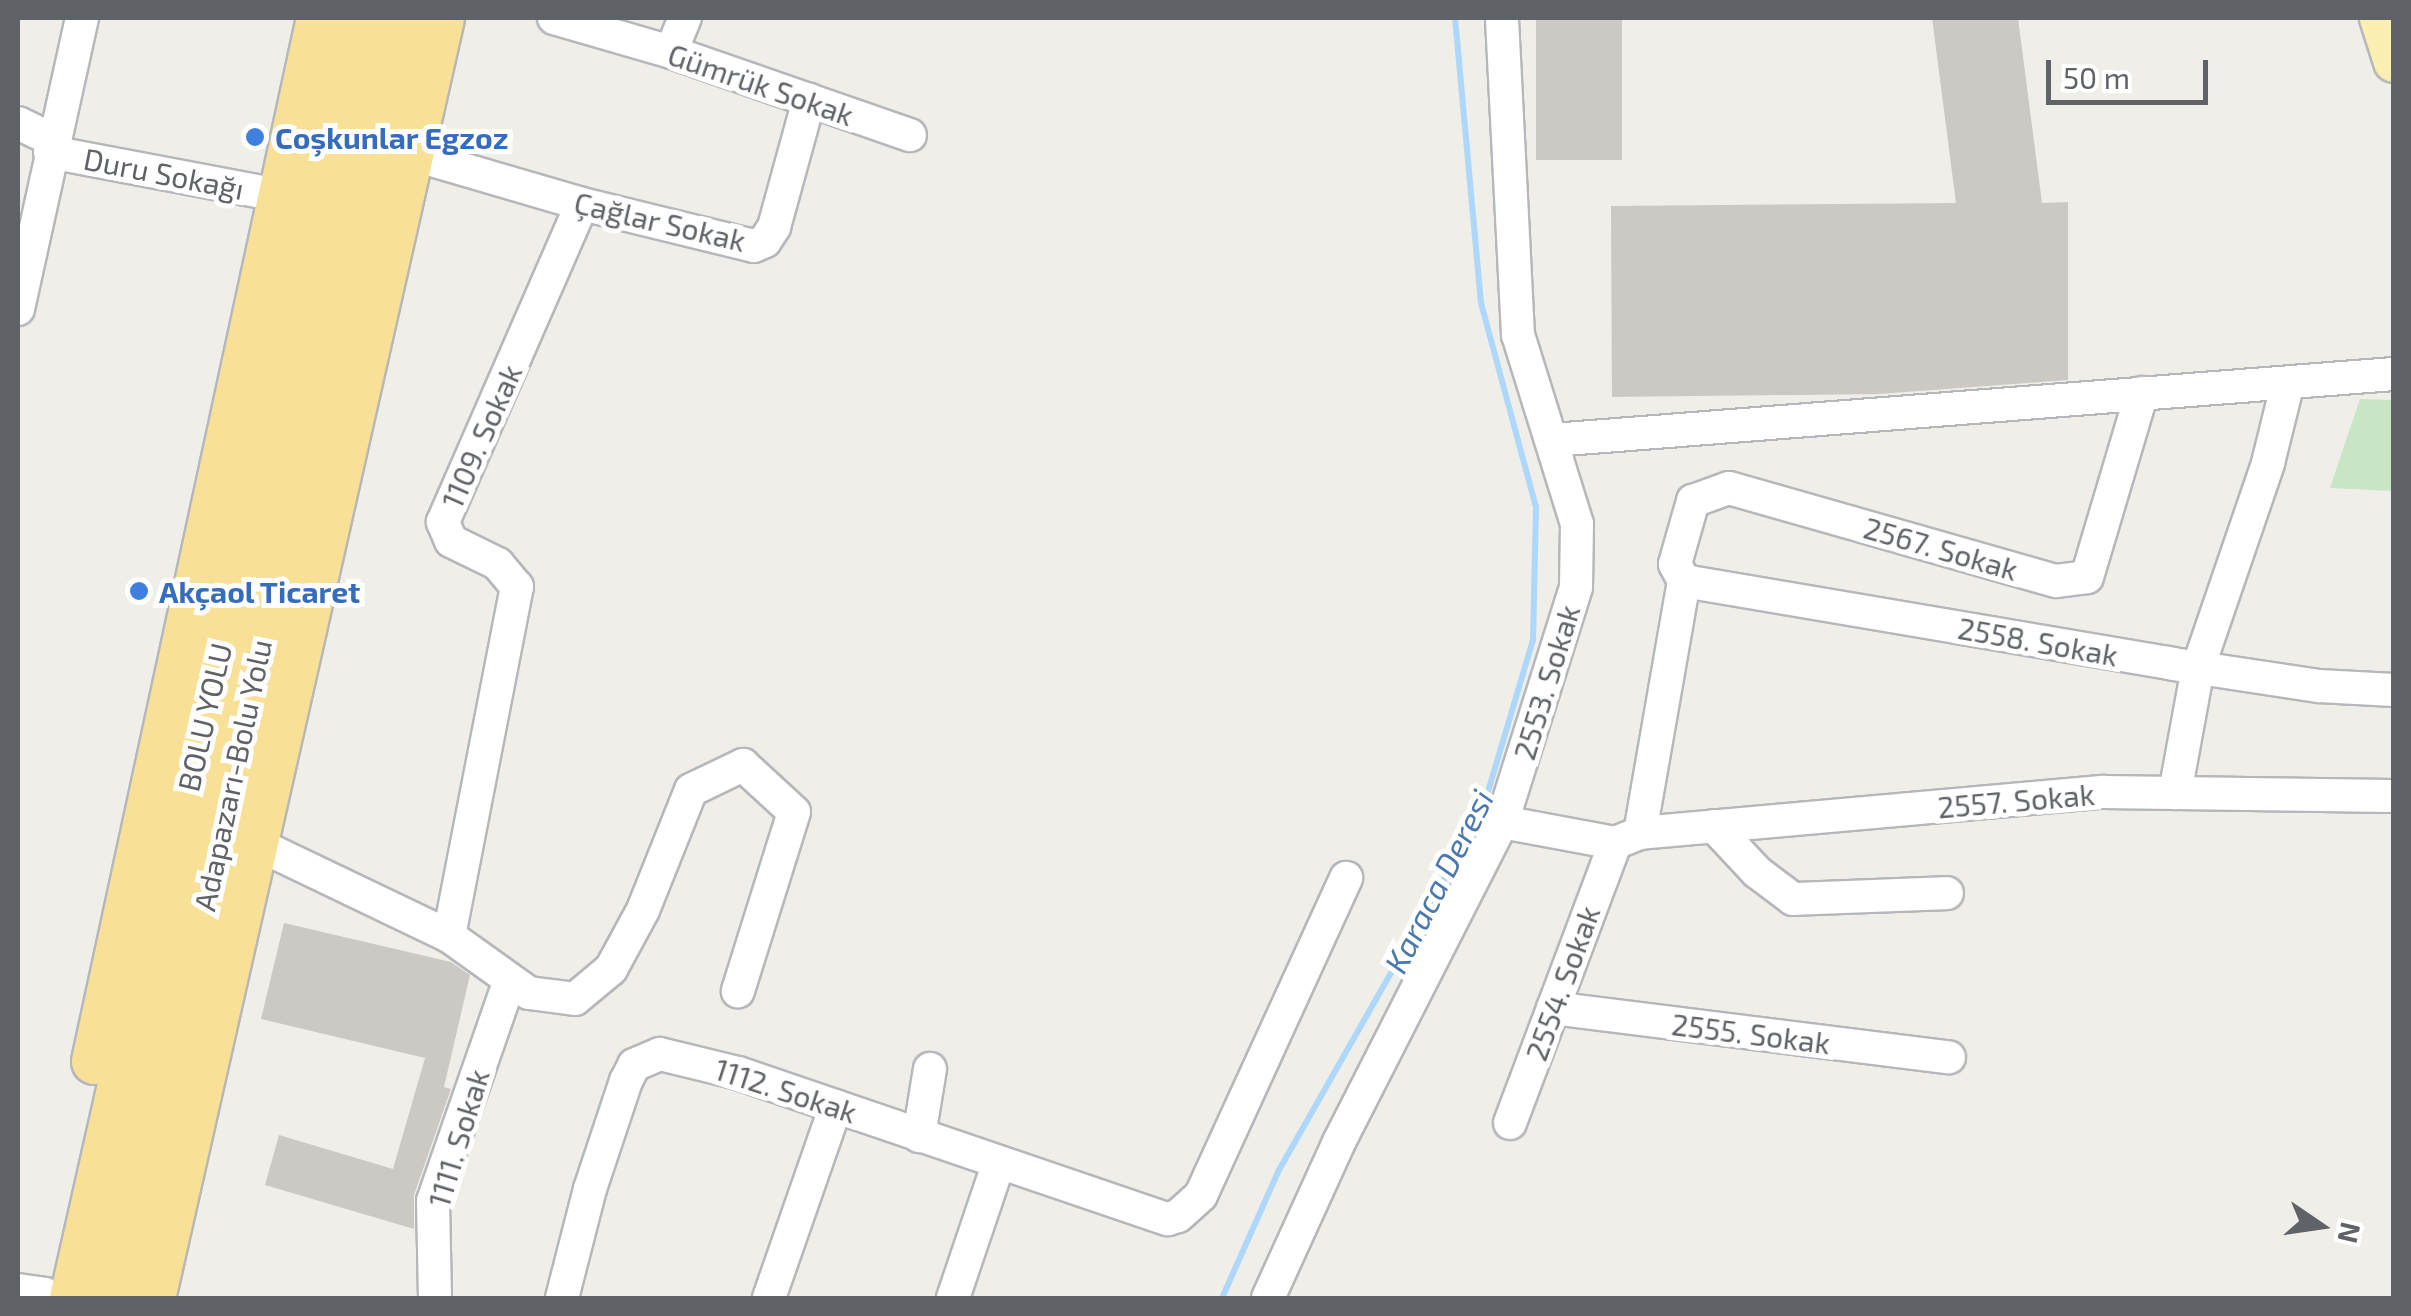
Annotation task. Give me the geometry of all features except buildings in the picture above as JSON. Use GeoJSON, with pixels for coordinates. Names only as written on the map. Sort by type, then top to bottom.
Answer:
{"type":"FeatureCollection","features":[{"type":"Feature","properties":{"kind":"highway"},"geometry":{"type":"LineString","coordinates":[[45,1295],[278,195],[320,18]]}},
{"type":"Feature","properties":{"kind":"highway","name":"BOLU YOLU"},"geometry":{"type":"LineString","coordinates":[[45,1295],[360,18]]}},
{"type":"Feature","properties":{"kind":"highway","name":"Adapazarı-Bolu Yolu"},"geometry":{"type":"LineString","coordinates":[[116,1298],[400,18]]}},
{"type":"Feature","properties":{"kind":"highway"},"geometry":{"type":"LineString","coordinates":[[152,1298],[441,18]]}},
{"type":"Feature","properties":{"kind":"main road"},"geometry":{"type":"LineString","coordinates":[[2380,18],[2394,62]]}},
{"type":"Feature","properties":{"kind":"street"},"geometry":{"type":"LineString","coordinates":[[18,309],[82,18]]}},
{"type":"Feature","properties":{"kind":"street","name":"Gümrük Sokak"},"geometry":{"type":"LineString","coordinates":[[554,18],[671,52],[910,135]]}},
{"type":"Feature","properties":{"kind":"street"},"geometry":{"type":"LineString","coordinates":[[671,52],[685,18]]}},
{"type":"Feature","properties":{"kind":"street","name":"2553. Sokak"},"geometry":{"type":"LineString","coordinates":[[1268,1298],[1338,1142],[1502,822],[1576,587],[1577,524],[1518,334],[1502,18]]}},
{"type":"Feature","properties":{"kind":"street","name":"Çağlar Sokak"},"geometry":{"type":"LineString","coordinates":[[411,154],[582,204],[748,246],[760,244],[774,227],[810,100]]}},
{"type":"Feature","properties":{"kind":"street","name":"Duru Sokağı"},"geometry":{"type":"LineString","coordinates":[[18,123],[51,146],[278,195]]}},
{"type":"Feature","properties":{"kind":"street","name":"1109. Sokak"},"geometry":{"type":"LineString","coordinates":[[449,936],[517,587],[498,564],[451,541],[443,522],[582,204]]}},
{"type":"Feature","properties":{"kind":"street"},"geometry":{"type":"LineString","coordinates":[[1553,440],[2394,374]]}},
{"type":"Feature","properties":{"kind":"street"},"geometry":{"type":"LineString","coordinates":[[2175,793],[2198,668],[2268,463],[2288,382]]}},
{"type":"Feature","properties":{"kind":"street","name":"2567. Sokak"},"geometry":{"type":"LineString","coordinates":[[1684,581],[1675,564],[1692,501],[1729,488],[2056,581],[2087,577],[2142,394]]}},
{"type":"Feature","properties":{"kind":"street","name":"2558. Sokak"},"geometry":{"type":"LineString","coordinates":[[1684,581],[2198,668],[2318,686],[2394,690]]}},
{"type":"Feature","properties":{"kind":"street","name":"2554. Sokak"},"geometry":{"type":"LineString","coordinates":[[1510,1123],[1553,1008],[1627,838],[1684,581]]}},
{"type":"Feature","properties":{"kind":"street"},"geometry":{"type":"LineString","coordinates":[[257,844],[449,936],[509,983],[529,992],[575,999],[611,969],[643,910],[692,790],[743,766],[794,812],[738,991]]}},
{"type":"Feature","properties":{"kind":"street","name":"2557. Sokak"},"geometry":{"type":"LineString","coordinates":[[1627,838],[1714,826],[2102,792],[2394,796]]}},
{"type":"Feature","properties":{"kind":"street"},"geometry":{"type":"LineString","coordinates":[[1502,822],[1627,838]]}},
{"type":"Feature","properties":{"kind":"street"},"geometry":{"type":"LineString","coordinates":[[1714,826],[1757,872],[1793,898],[1947,893]]}},
{"type":"Feature","properties":{"kind":"street","name":"1112. Sokak"},"geometry":{"type":"LineString","coordinates":[[562,1298],[590,1189],[634,1066],[660,1054],[679,1056],[836,1106],[998,1165],[1168,1219],[1186,1211],[1201,1195],[1346,878]]}},
{"type":"Feature","properties":{"kind":"street","name":"1111. Sokak"},"geometry":{"type":"LineString","coordinates":[[435,1298],[433,1201],[509,983]]}},
{"type":"Feature","properties":{"kind":"street","name":"2555. Sokak"},"geometry":{"type":"LineString","coordinates":[[1553,1008],[1949,1057]]}},
{"type":"Feature","properties":{"kind":"street"},"geometry":{"type":"LineString","coordinates":[[920,1136],[930,1068]]}},
{"type":"Feature","properties":{"kind":"street"},"geometry":{"type":"LineString","coordinates":[[769,1298],[836,1106]]}},
{"type":"Feature","properties":{"kind":"street"},"geometry":{"type":"LineString","coordinates":[[953,1298],[998,1165]]}},
{"type":"Feature","properties":{"kind":"green space"},"geometry":{"type":"Polygon","coordinates":[[[2360,399],[2393,400],[2393,491],[2330,488],[2360,399]]]}},
{"type":"Feature","properties":{"kind":"waterway","name":"Karaca Deresi"},"geometry":{"type":"LineString","coordinates":[[1222,1298],[1279,1170],[1482,812],[1533,640],[1536,507],[1481,303],[1455,18]]}},
{"type":"Feature","properties":{"kind":"place","name":"Coşkunlar Egzoz"},"geometry":{"type":"Point","coordinates":[255,137]}},
{"type":"Feature","properties":{"kind":"place","name":"Akçaol Ticaret"},"geometry":{"type":"Point","coordinates":[139,591]}}]}
